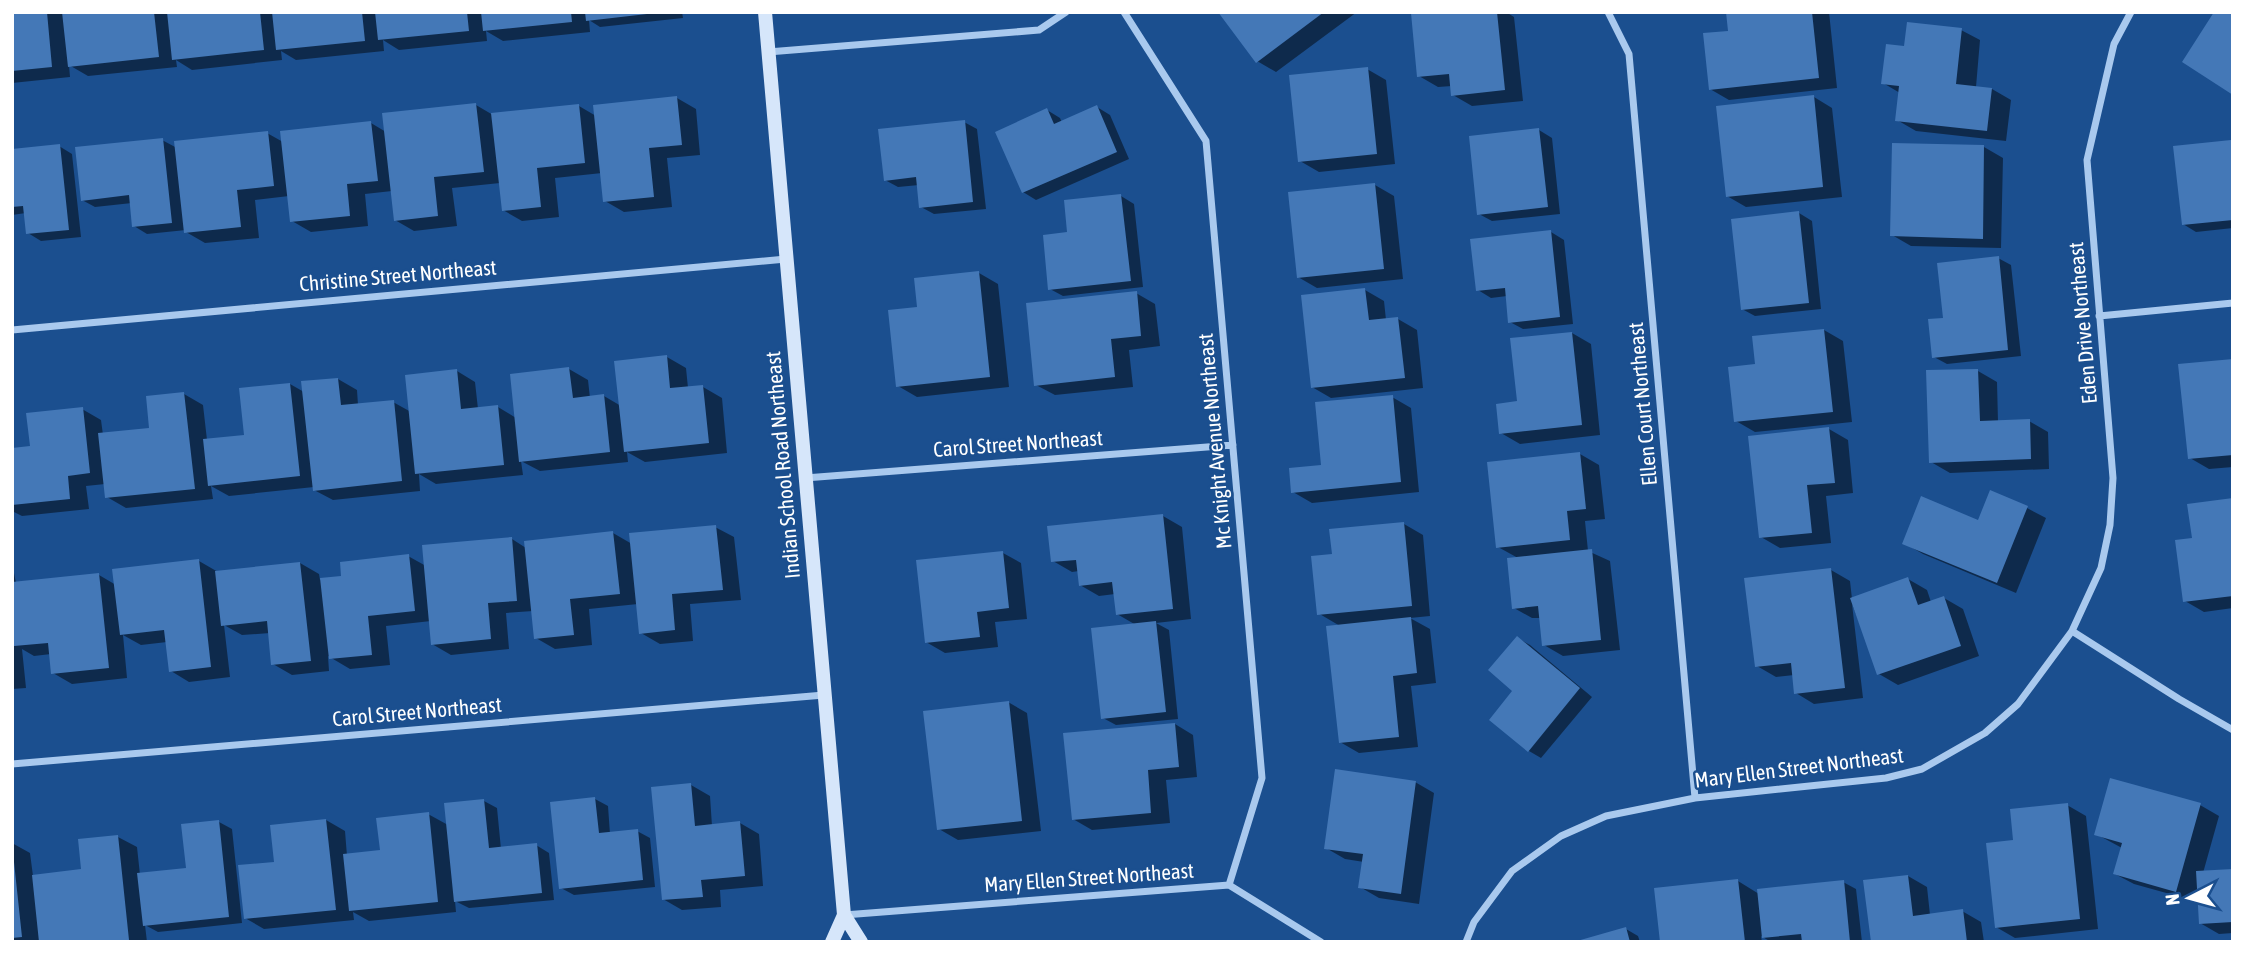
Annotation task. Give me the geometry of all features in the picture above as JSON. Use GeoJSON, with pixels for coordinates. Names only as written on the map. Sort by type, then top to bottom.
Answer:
{"type":"FeatureCollection","features":[{"type":"Feature","properties":{"kind":"street","name":"Indian School Road Northeast"},"geometry":{"type":"LineString","coordinates":[[765,12],[844,915],[861,942]]}},
{"type":"Feature","properties":{"kind":"street"},"geometry":{"type":"LineString","coordinates":[[768,52],[1039,30],[1066,12]]}},
{"type":"Feature","properties":{"kind":"street","name":"Mc Knight Avenue Northeast"},"geometry":{"type":"LineString","coordinates":[[1124,12],[1206,141],[1262,778],[1229,885]]}},
{"type":"Feature","properties":{"kind":"street","name":"Ellen Court Northeast"},"geometry":{"type":"LineString","coordinates":[[1608,12],[1629,54],[1695,798]]}},
{"type":"Feature","properties":{"kind":"street","name":"Eden Drive Northeast"},"geometry":{"type":"LineString","coordinates":[[2072,631],[2101,568],[2110,525],[2113,478],[2087,160],[2114,44],[2131,12]]}},
{"type":"Feature","properties":{"kind":"street","name":"Christine Street Northeast"},"geometry":{"type":"LineString","coordinates":[[12,330],[786,259]]}},
{"type":"Feature","properties":{"kind":"street"},"geometry":{"type":"LineString","coordinates":[[2099,316],[2233,303]]}},
{"type":"Feature","properties":{"kind":"street","name":"Carol Street Northeast"},"geometry":{"type":"LineString","coordinates":[[805,478],[1233,445]]}},
{"type":"Feature","properties":{"kind":"street"},"geometry":{"type":"LineString","coordinates":[[2072,631],[2233,730]]}},
{"type":"Feature","properties":{"kind":"street","name":"Mary Ellen Street Northeast"},"geometry":{"type":"LineString","coordinates":[[1466,942],[1474,922],[1512,871],[1561,836],[1606,816],[1695,798],[1886,778],[1922,769],[1985,733],[2018,704],[2072,631]]}},
{"type":"Feature","properties":{"kind":"street","name":"Carol Street Northeast"},"geometry":{"type":"LineString","coordinates":[[12,764],[825,695]]}},
{"type":"Feature","properties":{"kind":"street"},"geometry":{"type":"LineString","coordinates":[[1229,885],[1321,942]]}},
{"type":"Feature","properties":{"kind":"street","name":"Mary Ellen Street Northeast"},"geometry":{"type":"LineString","coordinates":[[844,915],[1229,885]]}},
{"type":"Feature","properties":{"kind":"street","name":"Indian School Road Northeast"},"geometry":{"type":"LineString","coordinates":[[832,942],[844,915]]}},
{"type":"Feature","properties":{"kind":"building"},"geometry":{"type":"Polygon","coordinates":[[[12,12],[47,12],[52,67],[12,71],[12,12]]]}},
{"type":"Feature","properties":{"kind":"building"},"geometry":{"type":"Polygon","coordinates":[[[62,12],[154,12],[159,57],[68,67],[62,12]]]}},
{"type":"Feature","properties":{"kind":"building"},"geometry":{"type":"Polygon","coordinates":[[[167,12],[260,12],[264,50],[172,60],[167,12]]]}},
{"type":"Feature","properties":{"kind":"building"},"geometry":{"type":"Polygon","coordinates":[[[272,12],[362,12],[365,41],[276,50],[272,12]]]}},
{"type":"Feature","properties":{"kind":"building"},"geometry":{"type":"Polygon","coordinates":[[[375,12],[467,12],[469,31],[378,40],[375,12]]]}},
{"type":"Feature","properties":{"kind":"building"},"geometry":{"type":"Polygon","coordinates":[[[481,12],[571,12],[572,22],[483,31],[481,12]]]}},
{"type":"Feature","properties":{"kind":"building"},"geometry":{"type":"Polygon","coordinates":[[[585,12],[647,12],[647,14],[586,21],[585,12]]]}},
{"type":"Feature","properties":{"kind":"building"},"geometry":{"type":"Polygon","coordinates":[[[1218,12],[1324,12],[1256,63],[1218,12]]]}},
{"type":"Feature","properties":{"kind":"building"},"geometry":{"type":"Polygon","coordinates":[[[1497,12],[1505,90],[1451,96],[1449,74],[1417,77],[1411,13],[1497,12]]]}},
{"type":"Feature","properties":{"kind":"building"},"geometry":{"type":"Polygon","coordinates":[[[1726,12],[1812,12],[1819,78],[1709,90],[1703,33],[1728,31],[1726,12]]]}},
{"type":"Feature","properties":{"kind":"building"},"geometry":{"type":"Polygon","coordinates":[[[2214,12],[2233,12],[2233,95],[2182,62],[2214,12]]]}},
{"type":"Feature","properties":{"kind":"building"},"geometry":{"type":"Polygon","coordinates":[[[1907,22],[1962,28],[1956,84],[1992,88],[1987,131],[1895,121],[1899,86],[1881,84],[1886,44],[1904,46],[1907,22]]]}},
{"type":"Feature","properties":{"kind":"building"},"geometry":{"type":"Polygon","coordinates":[[[1368,67],[1377,154],[1298,162],[1289,75],[1368,67]]]}},
{"type":"Feature","properties":{"kind":"building"},"geometry":{"type":"Polygon","coordinates":[[[1814,95],[1823,187],[1726,197],[1716,106],[1814,95]]]}},
{"type":"Feature","properties":{"kind":"building"},"geometry":{"type":"Polygon","coordinates":[[[677,96],[682,145],[649,148],[654,197],[603,202],[593,105],[677,96]]]}},
{"type":"Feature","properties":{"kind":"building"},"geometry":{"type":"Polygon","coordinates":[[[476,103],[484,172],[434,177],[438,216],[394,221],[382,113],[476,103]]]}},
{"type":"Feature","properties":{"kind":"building"},"geometry":{"type":"Polygon","coordinates":[[[579,104],[585,163],[537,168],[541,207],[502,211],[491,113],[579,104]]]}},
{"type":"Feature","properties":{"kind":"building"},"geometry":{"type":"Polygon","coordinates":[[[1097,105],[1117,152],[1022,193],[995,132],[1047,108],[1054,124],[1097,105]]]}},
{"type":"Feature","properties":{"kind":"building"},"geometry":{"type":"Polygon","coordinates":[[[965,120],[973,202],[919,208],[916,177],[884,181],[878,129],[965,120]]]}},
{"type":"Feature","properties":{"kind":"building"},"geometry":{"type":"Polygon","coordinates":[[[371,121],[378,181],[347,184],[350,216],[290,222],[280,131],[371,121]]]}},
{"type":"Feature","properties":{"kind":"building"},"geometry":{"type":"Polygon","coordinates":[[[1539,128],[1548,207],[1477,215],[1469,136],[1539,128]]]}},
{"type":"Feature","properties":{"kind":"building"},"geometry":{"type":"Polygon","coordinates":[[[268,131],[274,186],[237,190],[241,227],[184,233],[174,141],[268,131]]]}},
{"type":"Feature","properties":{"kind":"building"},"geometry":{"type":"Polygon","coordinates":[[[163,138],[172,223],[132,227],[129,195],[81,201],[75,147],[163,138]]]}},
{"type":"Feature","properties":{"kind":"building"},"geometry":{"type":"Polygon","coordinates":[[[2231,140],[2233,220],[2182,225],[2173,146],[2231,140]]]}},
{"type":"Feature","properties":{"kind":"building"},"geometry":{"type":"Polygon","coordinates":[[[1892,143],[1984,145],[1983,239],[1890,236],[1892,143]]]}},
{"type":"Feature","properties":{"kind":"building"},"geometry":{"type":"Polygon","coordinates":[[[60,144],[69,230],[26,234],[23,206],[12,207],[12,149],[60,144]]]}},
{"type":"Feature","properties":{"kind":"building"},"geometry":{"type":"Polygon","coordinates":[[[1375,183],[1384,269],[1297,278],[1288,192],[1375,183]]]}},
{"type":"Feature","properties":{"kind":"building"},"geometry":{"type":"Polygon","coordinates":[[[1121,194],[1131,281],[1048,290],[1043,235],[1067,232],[1064,200],[1121,194]]]}},
{"type":"Feature","properties":{"kind":"building"},"geometry":{"type":"Polygon","coordinates":[[[1799,211],[1809,303],[1741,310],[1731,219],[1799,211]]]}},
{"type":"Feature","properties":{"kind":"building"},"geometry":{"type":"Polygon","coordinates":[[[1551,230],[1560,317],[1508,323],[1505,288],[1476,291],[1470,239],[1551,230]]]}},
{"type":"Feature","properties":{"kind":"building"},"geometry":{"type":"Polygon","coordinates":[[[1999,256],[2008,350],[1932,358],[1928,319],[1943,318],[1937,263],[1999,256]]]}},
{"type":"Feature","properties":{"kind":"building"},"geometry":{"type":"Polygon","coordinates":[[[979,271],[990,377],[896,387],[888,310],[917,307],[914,278],[979,271]]]}},
{"type":"Feature","properties":{"kind":"building"},"geometry":{"type":"Polygon","coordinates":[[[1365,288],[1369,320],[1398,317],[1405,378],[1311,388],[1301,295],[1365,288]]]}},
{"type":"Feature","properties":{"kind":"building"},"geometry":{"type":"Polygon","coordinates":[[[1137,291],[1141,336],[1111,339],[1115,377],[1034,386],[1026,303],[1137,291]]]}},
{"type":"Feature","properties":{"kind":"building"},"geometry":{"type":"Polygon","coordinates":[[[1824,329],[1833,412],[1734,422],[1728,367],[1755,364],[1752,336],[1824,329]]]}},
{"type":"Feature","properties":{"kind":"building"},"geometry":{"type":"Polygon","coordinates":[[[1572,332],[1582,425],[1499,434],[1496,404],[1517,401],[1510,338],[1572,332]]]}},
{"type":"Feature","properties":{"kind":"building"},"geometry":{"type":"Polygon","coordinates":[[[667,355],[670,388],[703,385],[709,443],[624,452],[614,361],[667,355]]]}},
{"type":"Feature","properties":{"kind":"building"},"geometry":{"type":"Polygon","coordinates":[[[2233,359],[2233,455],[2188,459],[2178,364],[2233,359]]]}},
{"type":"Feature","properties":{"kind":"building"},"geometry":{"type":"Polygon","coordinates":[[[569,367],[573,398],[604,394],[610,452],[519,462],[510,374],[569,367]]]}},
{"type":"Feature","properties":{"kind":"building"},"geometry":{"type":"Polygon","coordinates":[[[457,369],[461,409],[498,405],[504,465],[415,474],[405,375],[457,369]]]}},
{"type":"Feature","properties":{"kind":"building"},"geometry":{"type":"Polygon","coordinates":[[[1978,369],[1980,421],[2030,419],[2031,459],[1929,463],[1926,370],[1978,369]]]}},
{"type":"Feature","properties":{"kind":"building"},"geometry":{"type":"Polygon","coordinates":[[[338,378],[341,405],[394,400],[402,481],[313,491],[301,381],[338,378]]]}},
{"type":"Feature","properties":{"kind":"building"},"geometry":{"type":"Polygon","coordinates":[[[290,383],[300,476],[208,486],[203,439],[244,435],[239,388],[290,383]]]}},
{"type":"Feature","properties":{"kind":"building"},"geometry":{"type":"Polygon","coordinates":[[[184,392],[195,489],[105,498],[98,433],[149,428],[146,396],[184,392]]]}},
{"type":"Feature","properties":{"kind":"building"},"geometry":{"type":"Polygon","coordinates":[[[1393,395],[1401,482],[1291,493],[1289,468],[1321,465],[1315,402],[1393,395]]]}},
{"type":"Feature","properties":{"kind":"building"},"geometry":{"type":"Polygon","coordinates":[[[83,407],[90,473],[68,476],[70,499],[12,505],[12,448],[30,446],[26,413],[83,407]]]}},
{"type":"Feature","properties":{"kind":"building"},"geometry":{"type":"Polygon","coordinates":[[[1829,427],[1835,483],[1807,485],[1812,533],[1759,538],[1748,436],[1829,427]]]}},
{"type":"Feature","properties":{"kind":"building"},"geometry":{"type":"Polygon","coordinates":[[[1580,452],[1586,509],[1567,511],[1570,540],[1496,548],[1487,462],[1580,452]]]}},
{"type":"Feature","properties":{"kind":"building"},"geometry":{"type":"Polygon","coordinates":[[[1990,490],[2028,506],[1997,583],[1902,544],[1921,496],[1978,520],[1990,490]]]}},
{"type":"Feature","properties":{"kind":"building"},"geometry":{"type":"Polygon","coordinates":[[[2233,498],[2233,596],[2183,602],[2175,540],[2192,538],[2187,504],[2233,498]]]}},
{"type":"Feature","properties":{"kind":"building"},"geometry":{"type":"Polygon","coordinates":[[[1163,514],[1173,609],[1116,615],[1112,582],[1079,586],[1076,560],[1051,562],[1047,526],[1163,514]]]}},
{"type":"Feature","properties":{"kind":"building"},"geometry":{"type":"Polygon","coordinates":[[[1404,522],[1412,606],[1317,615],[1311,556],[1332,554],[1329,529],[1404,522]]]}},
{"type":"Feature","properties":{"kind":"building"},"geometry":{"type":"Polygon","coordinates":[[[716,525],[723,590],[672,594],[675,630],[639,634],[629,533],[716,525]]]}},
{"type":"Feature","properties":{"kind":"building"},"geometry":{"type":"Polygon","coordinates":[[[613,531],[620,594],[570,599],[574,635],[534,639],[524,541],[613,531]]]}},
{"type":"Feature","properties":{"kind":"building"},"geometry":{"type":"Polygon","coordinates":[[[512,537],[517,601],[488,603],[491,639],[431,645],[422,545],[512,537]]]}},
{"type":"Feature","properties":{"kind":"building"},"geometry":{"type":"Polygon","coordinates":[[[1592,549],[1601,640],[1542,646],[1538,606],[1512,609],[1507,558],[1592,549]]]}},
{"type":"Feature","properties":{"kind":"building"},"geometry":{"type":"Polygon","coordinates":[[[1003,551],[1009,608],[977,612],[980,637],[925,643],[916,560],[1003,551]]]}},
{"type":"Feature","properties":{"kind":"building"},"geometry":{"type":"Polygon","coordinates":[[[409,554],[415,611],[368,616],[372,655],[329,659],[320,578],[341,576],[340,562],[409,554]]]}},
{"type":"Feature","properties":{"kind":"building"},"geometry":{"type":"Polygon","coordinates":[[[199,559],[211,667],[169,672],[164,630],[120,635],[112,569],[199,559]]]}},
{"type":"Feature","properties":{"kind":"building"},"geometry":{"type":"Polygon","coordinates":[[[300,562],[311,661],[271,665],[267,621],[221,626],[215,571],[300,562]]]}},
{"type":"Feature","properties":{"kind":"building"},"geometry":{"type":"Polygon","coordinates":[[[1831,568],[1845,688],[1794,694],[1791,663],[1755,667],[1744,578],[1831,568]]]}},
{"type":"Feature","properties":{"kind":"building"},"geometry":{"type":"Polygon","coordinates":[[[99,573],[109,668],[51,674],[48,643],[14,646],[12,582],[99,573]]]}},
{"type":"Feature","properties":{"kind":"building"},"geometry":{"type":"Polygon","coordinates":[[[1908,577],[1918,605],[1944,596],[1961,646],[1877,675],[1850,598],[1908,577]]]}},
{"type":"Feature","properties":{"kind":"building"},"geometry":{"type":"Polygon","coordinates":[[[1411,617],[1417,673],[1393,676],[1399,737],[1339,743],[1326,626],[1411,617]]]}},
{"type":"Feature","properties":{"kind":"building"},"geometry":{"type":"Polygon","coordinates":[[[1156,621],[1166,712],[1101,719],[1091,628],[1156,621]]]}},
{"type":"Feature","properties":{"kind":"building"},"geometry":{"type":"Polygon","coordinates":[[[1517,636],[1580,688],[1528,752],[1489,720],[1512,691],[1488,670],[1517,636]]]}},
{"type":"Feature","properties":{"kind":"building"},"geometry":{"type":"Polygon","coordinates":[[[1009,701],[1022,821],[937,830],[923,711],[1009,701]]]}},
{"type":"Feature","properties":{"kind":"building"},"geometry":{"type":"Polygon","coordinates":[[[1175,723],[1179,767],[1148,770],[1151,813],[1072,820],[1063,733],[1175,723]]]}},
{"type":"Feature","properties":{"kind":"building"},"geometry":{"type":"Polygon","coordinates":[[[1335,769],[1416,781],[1401,894],[1358,888],[1363,854],[1324,849],[1335,769]]]}},
{"type":"Feature","properties":{"kind":"building"},"geometry":{"type":"Polygon","coordinates":[[[2110,778],[2201,803],[2176,892],[2113,874],[2122,843],[2094,835],[2110,778]]]}},
{"type":"Feature","properties":{"kind":"building"},"geometry":{"type":"Polygon","coordinates":[[[691,783],[695,826],[740,821],[745,876],[701,880],[703,897],[662,900],[651,787],[691,783]]]}},
{"type":"Feature","properties":{"kind":"building"},"geometry":{"type":"Polygon","coordinates":[[[595,797],[599,833],[638,829],[643,880],[559,889],[550,802],[595,797]]]}},
{"type":"Feature","properties":{"kind":"building"},"geometry":{"type":"Polygon","coordinates":[[[484,799],[489,848],[537,843],[542,893],[454,902],[444,803],[484,799]]]}},
{"type":"Feature","properties":{"kind":"building"},"geometry":{"type":"Polygon","coordinates":[[[2068,803],[2080,919],[1995,928],[1986,843],[2013,840],[2010,809],[2068,803]]]}},
{"type":"Feature","properties":{"kind":"building"},"geometry":{"type":"Polygon","coordinates":[[[429,812],[438,902],[349,911],[343,854],[380,850],[376,818],[429,812]]]}},
{"type":"Feature","properties":{"kind":"building"},"geometry":{"type":"Polygon","coordinates":[[[326,819],[336,910],[244,919],[238,865],[274,862],[270,825],[326,819]]]}},
{"type":"Feature","properties":{"kind":"building"},"geometry":{"type":"Polygon","coordinates":[[[219,820],[229,917],[143,926],[137,873],[186,868],[181,824],[219,820]]]}},
{"type":"Feature","properties":{"kind":"building"},"geometry":{"type":"Polygon","coordinates":[[[118,835],[129,940],[39,942],[32,875],[81,869],[78,839],[118,835]]]}},
{"type":"Feature","properties":{"kind":"building"},"geometry":{"type":"Polygon","coordinates":[[[12,862],[22,937],[12,938],[12,862]]]}},
{"type":"Feature","properties":{"kind":"building"},"geometry":{"type":"Polygon","coordinates":[[[2233,869],[2233,922],[2199,924],[2196,871],[2233,869]]]}},
{"type":"Feature","properties":{"kind":"building"},"geometry":{"type":"Polygon","coordinates":[[[1908,875],[1913,916],[1963,909],[1967,942],[1871,942],[1863,880],[1908,875]]]}},
{"type":"Feature","properties":{"kind":"building"},"geometry":{"type":"Polygon","coordinates":[[[1738,879],[1745,942],[1660,942],[1654,888],[1738,879]]]}},
{"type":"Feature","properties":{"kind":"building"},"geometry":{"type":"Polygon","coordinates":[[[1844,880],[1850,942],[1802,942],[1801,934],[1762,938],[1757,889],[1844,880]]]}},
{"type":"Feature","properties":{"kind":"building"},"geometry":{"type":"Polygon","coordinates":[[[1626,927],[1630,942],[1577,942],[1577,941],[1626,927]]]}}]}
